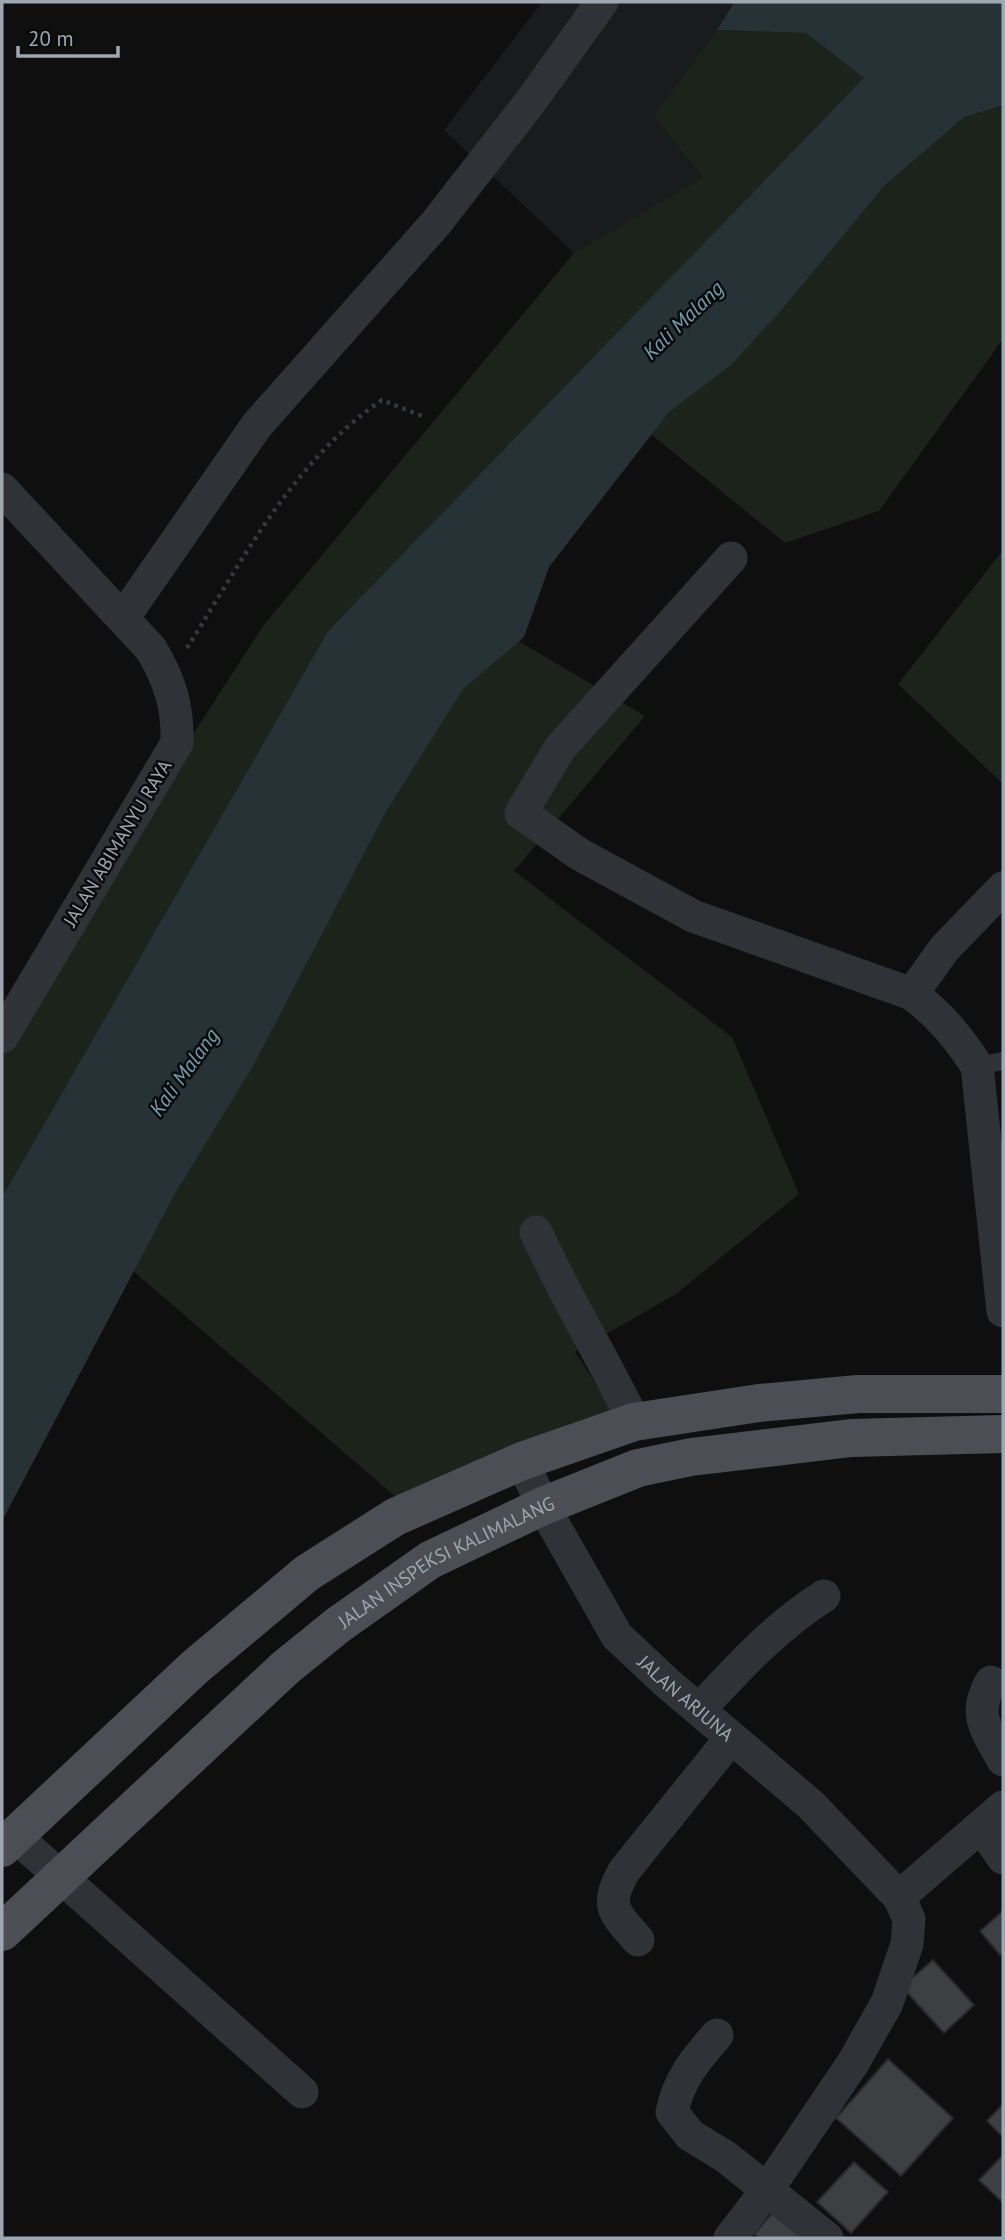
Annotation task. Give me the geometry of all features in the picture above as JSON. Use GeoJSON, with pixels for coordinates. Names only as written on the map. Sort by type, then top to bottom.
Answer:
{"type":"FeatureCollection","features":[{"type":"Feature","properties":{"kind":"main road"},"geometry":{"type":"LineString","coordinates":[[8,1842],[195,1667],[247,1623],[307,1573],[395,1517],[522,1461],[634,1422],[760,1402],[858,1394],[1003,1395]]}},
{"type":"Feature","properties":{"kind":"main road","name":"JALAN INSPEKSI KALIMALANG"},"geometry":{"type":"LineString","coordinates":[[2,1932],[285,1668],[338,1625],[430,1560],[543,1506],[638,1468],[691,1457],[851,1438],[1003,1434]]}},
{"type":"Feature","properties":{"kind":"main road"},"geometry":{"type":"LineString","coordinates":[[247,1623],[285,1668]]}},
{"type":"Feature","properties":{"kind":"street"},"geometry":{"type":"LineString","coordinates":[[123,618],[257,425],[436,223],[531,101],[602,2]]}},
{"type":"Feature","properties":{"kind":"street","name":"JALAN ABIMANYU RAYA"},"geometry":{"type":"LineString","coordinates":[[2,489],[151,649],[169,678],[178,711],[177,743],[2,1037]]}},
{"type":"Feature","properties":{"kind":"street"},"geometry":{"type":"LineString","coordinates":[[731,558],[560,748],[521,813],[579,854],[693,916],[912,994],[990,1064],[1003,1311]]}},
{"type":"Feature","properties":{"kind":"street"},"geometry":{"type":"LineString","coordinates":[[912,994],[944,949],[1003,888]]}},
{"type":"Feature","properties":{"kind":"street"},"geometry":{"type":"LineString","coordinates":[[536,1232],[564,1295],[600,1352],[634,1422]]}},
{"type":"Feature","properties":{"kind":"street","name":"JALAN ARJUNA"},"geometry":{"type":"LineString","coordinates":[[522,1461],[543,1506],[617,1636],[811,1805],[899,1897]]}},
{"type":"Feature","properties":{"kind":"street"},"geometry":{"type":"LineString","coordinates":[[700,1709],[761,1643],[794,1615],[824,1596]]}},
{"type":"Feature","properties":{"kind":"street"},"geometry":{"type":"LineString","coordinates":[[991,1682],[984,1694],[981,1715],[1003,1760]]}},
{"type":"Feature","properties":{"kind":"street"},"geometry":{"type":"LineString","coordinates":[[638,1940],[615,1913],[612,1892],[624,1871],[731,1738]]}},
{"type":"Feature","properties":{"kind":"street"},"geometry":{"type":"LineString","coordinates":[[730,2238],[767,2190],[853,2063],[887,2003],[907,1944],[909,1919],[899,1897],[992,1816],[1003,1858]]}},
{"type":"Feature","properties":{"kind":"street"},"geometry":{"type":"LineString","coordinates":[[8,1842],[60,1877],[302,2092]]}},
{"type":"Feature","properties":{"kind":"street"},"geometry":{"type":"LineString","coordinates":[[717,2035],[688,2067],[676,2090],[672,2112],[690,2135],[726,2157],[827,2238]]}},
{"type":"Feature","properties":{"kind":"path"},"geometry":{"type":"LineString","coordinates":[[169,678],[270,516],[311,463],[348,423],[382,400],[422,416]]}},
{"type":"Feature","properties":{"kind":"shaded area"},"geometry":{"type":"Polygon","coordinates":[[[542,2],[733,2],[717,30],[653,116],[703,177],[574,253],[444,130],[542,2]]]}},
{"type":"Feature","properties":{"kind":"shaded area"},"geometry":{"type":"Polygon","coordinates":[[[717,30],[806,33],[865,78],[328,631],[2,1197],[2,1030],[263,626],[574,253],[703,177],[653,116],[717,30]]]}},
{"type":"Feature","properties":{"kind":"shaded area"},"geometry":{"type":"Polygon","coordinates":[[[1003,63],[1003,339],[879,511],[785,543],[604,396],[1003,63]]]}},
{"type":"Feature","properties":{"kind":"shaded area"},"geometry":{"type":"Polygon","coordinates":[[[1003,550],[1003,784],[898,684],[1003,550]]]}},
{"type":"Feature","properties":{"kind":"shaded area"},"geometry":{"type":"Polygon","coordinates":[[[473,614],[645,716],[514,871],[732,1037],[799,1194],[676,1294],[575,1352],[629,1435],[411,1510],[76,1222],[473,614]]]}},
{"type":"Feature","properties":{"kind":"water"},"geometry":{"type":"Polygon","coordinates":[[[734,2],[1003,2],[1003,105],[964,117],[884,186],[783,308],[731,365],[669,412],[549,567],[524,637],[463,689],[385,813],[253,1066],[173,1197],[2,1521],[2,1197],[328,631],[864,78],[806,33],[717,30],[734,2]]]}},
{"type":"Feature","properties":{"kind":"building"},"geometry":{"type":"Polygon","coordinates":[[[1003,1911],[1003,1952],[1000,1955],[980,1931],[1003,1911]]]}},
{"type":"Feature","properties":{"kind":"building"},"geometry":{"type":"Polygon","coordinates":[[[933,1960],[974,2005],[944,2033],[902,1987],[933,1960]]]}},
{"type":"Feature","properties":{"kind":"building"},"geometry":{"type":"Polygon","coordinates":[[[888,2059],[953,2118],[901,2176],[836,2118],[888,2059]]]}},
{"type":"Feature","properties":{"kind":"building"},"geometry":{"type":"Polygon","coordinates":[[[1003,2104],[1003,2137],[987,2121],[1003,2104]]]}},
{"type":"Feature","properties":{"kind":"building"},"geometry":{"type":"Polygon","coordinates":[[[1003,2155],[1003,2203],[979,2180],[1003,2155]]]}},
{"type":"Feature","properties":{"kind":"building"},"geometry":{"type":"Polygon","coordinates":[[[854,2162],[888,2192],[851,2233],[817,2202],[854,2162]]]}},
{"type":"Feature","properties":{"kind":"building"},"geometry":{"type":"Polygon","coordinates":[[[774,2211],[805,2238],[759,2238],[754,2234],[774,2211]]]}},
{"type":"Feature","properties":{"kind":"waterway","name":"Kali Malang"},"geometry":{"type":"LineString","coordinates":[[847,164],[988,27],[1003,26]]}},
{"type":"Feature","properties":{"kind":"waterway","name":"Kali Malang"},"geometry":{"type":"LineString","coordinates":[[2,1350],[76,1222],[103,1183]]}}]}
